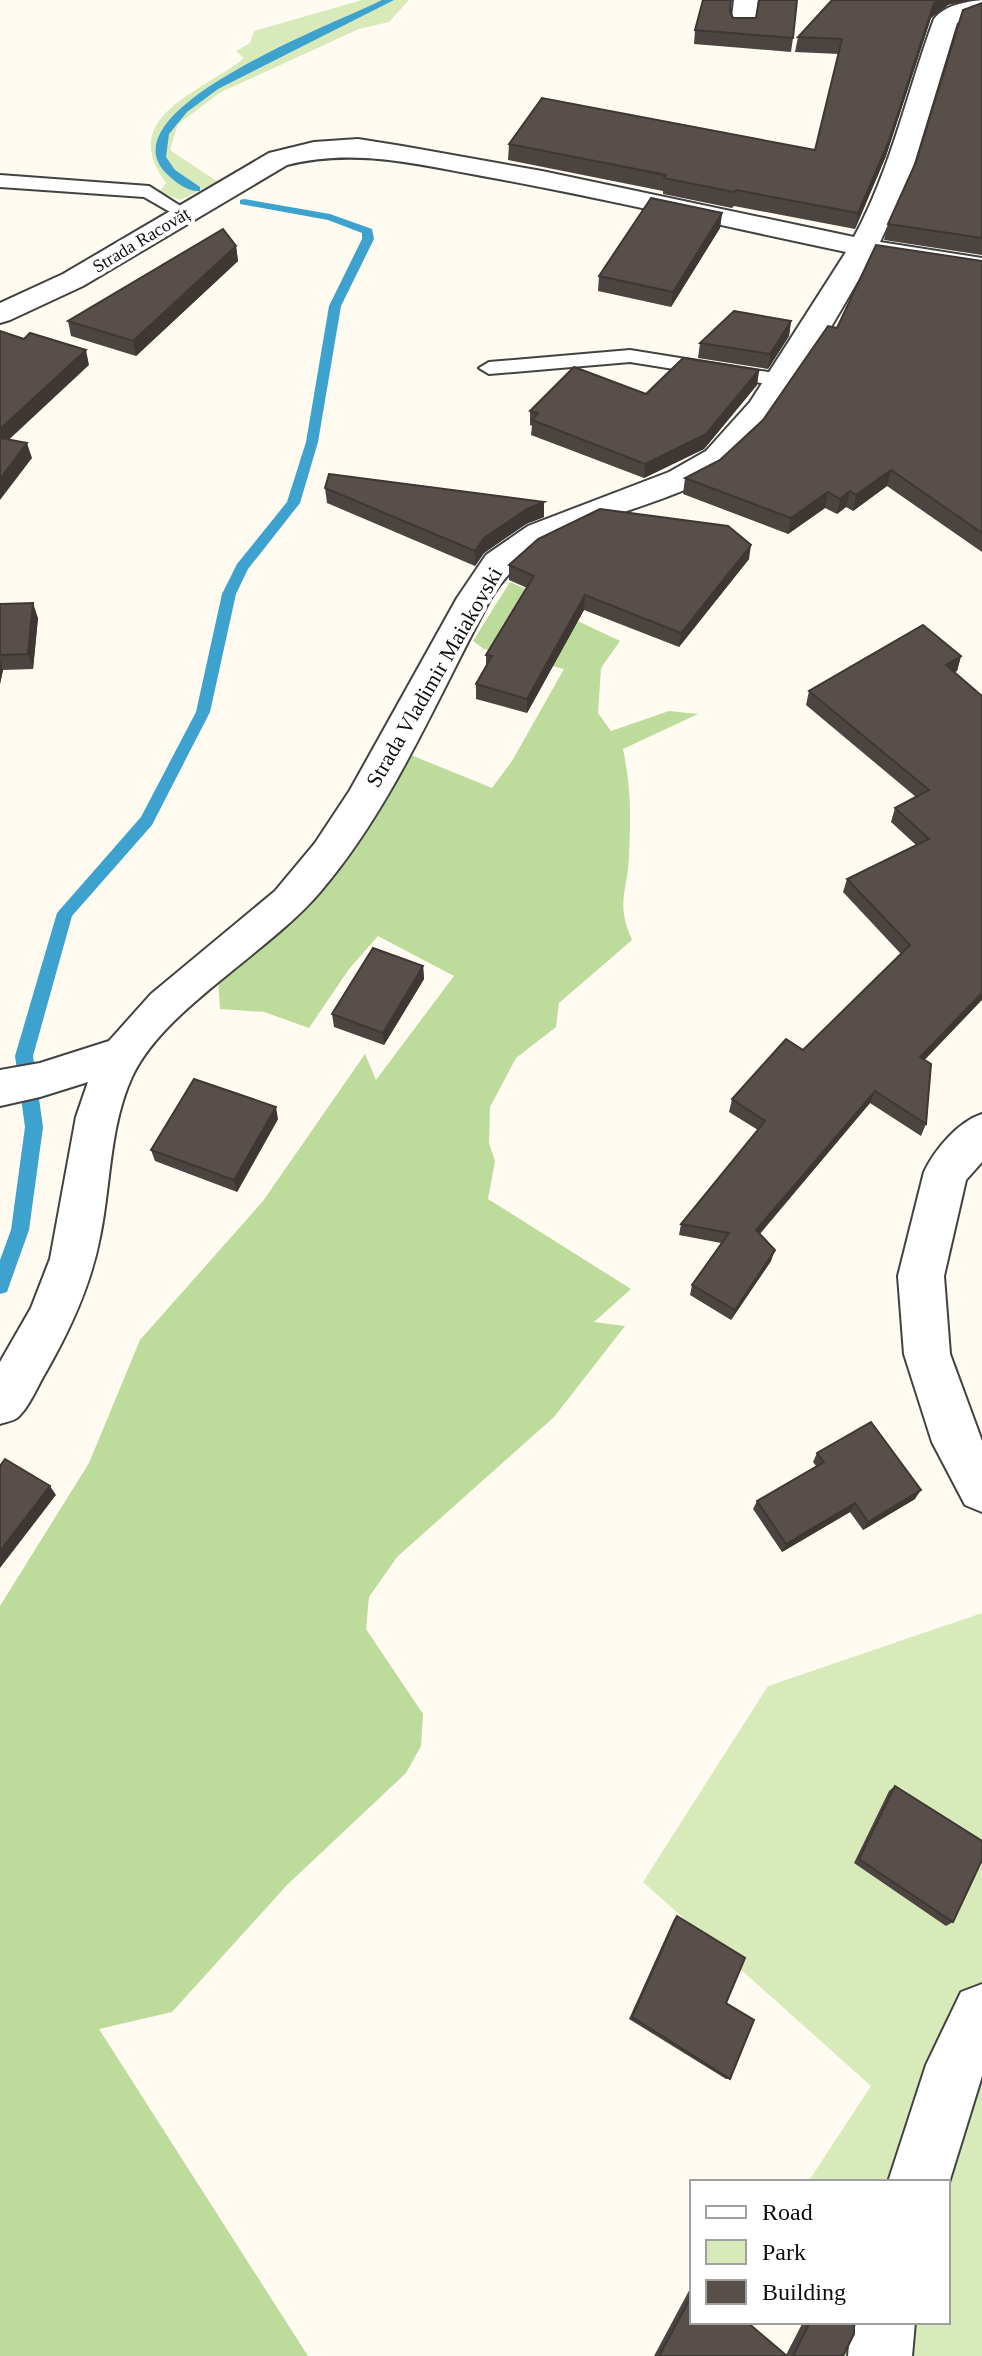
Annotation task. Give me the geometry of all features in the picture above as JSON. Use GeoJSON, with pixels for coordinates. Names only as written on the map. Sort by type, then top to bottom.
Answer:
{"type":"FeatureCollection","features":[{"type":"Feature","properties":{"kind":"street"},"geometry":{"type":"LineString","coordinates":[[743,26],[746,0]]}},
{"type":"Feature","properties":{"kind":"street","name":"Strada Vladimir Maiakovski"},"geometry":{"type":"LineString","coordinates":[[0,1402],[29,1360],[59,1298],[78,1241],[103,1095],[123,1054],[149,1021],[272,920],[308,880],[389,757],[478,593],[499,562],[523,544],[569,521],[661,488],[707,465],[729,447],[780,380],[865,248],[895,182],[914,111],[946,19],[966,9],[982,7]]}},
{"type":"Feature","properties":{"kind":"street","name":"Strada Racovăț"},"geometry":{"type":"LineString","coordinates":[[0,314],[73,280],[278,159],[314,150],[358,147],[542,179],[865,248],[982,267]]}},
{"type":"Feature","properties":{"kind":"street"},"geometry":{"type":"LineString","coordinates":[[0,1088],[40,1080],[123,1054]]}},
{"type":"Feature","properties":{"kind":"street"},"geometry":{"type":"LineString","coordinates":[[982,1132],[946,1172],[921,1276],[927,1354],[956,1442],[982,1488]]}},
{"type":"Feature","properties":{"kind":"street"},"geometry":{"type":"LineString","coordinates":[[920,2180],[956,2065],[982,2013]]}},
{"type":"Feature","properties":{"kind":"street"},"geometry":{"type":"LineString","coordinates":[[880,2356],[883,2324]]}},
{"type":"Feature","properties":{"kind":"lane"},"geometry":{"type":"LineString","coordinates":[[0,181],[149,192],[184,214]]}},
{"type":"Feature","properties":{"kind":"lane"},"geometry":{"type":"LineString","coordinates":[[489,368],[630,356],[780,380]]}},
{"type":"Feature","properties":{"kind":"green space"},"geometry":{"type":"Polygon","coordinates":[[[362,0],[409,0],[389,22],[359,29],[221,92],[178,124],[170,150],[218,182],[180,200],[159,192],[166,183],[153,160],[151,140],[158,123],[171,108],[244,58],[236,51],[250,43],[254,31],[362,0]]]}},
{"type":"Feature","properties":{"kind":"green space"},"geometry":{"type":"Polygon","coordinates":[[[510,582],[565,606],[565,615],[620,641],[601,668],[598,713],[611,731],[669,711],[698,714],[623,749],[630,814],[623,906],[632,940],[559,1003],[556,1027],[516,1058],[490,1107],[489,1143],[495,1161],[488,1199],[631,1289],[594,1322],[625,1326],[554,1417],[397,1557],[369,1597],[366,1629],[423,1714],[421,1746],[406,1773],[287,1885],[172,2012],[99,2029],[308,2356],[0,2356],[0,1606],[89,1463],[140,1340],[263,1201],[365,1054],[376,1080],[454,976],[378,936],[349,969],[309,1028],[264,1012],[220,1009],[218,978],[287,925],[411,755],[492,788],[512,761],[564,669],[484,649],[473,641],[510,582]]]}},
{"type":"Feature","properties":{"kind":"green space"},"geometry":{"type":"Polygon","coordinates":[[[982,1613],[982,2356],[832,2356],[824,2324],[950,2324],[950,2180],[809,2180],[871,2086],[643,1882],[768,1686],[982,1613]]]}},
{"type":"Feature","properties":{"kind":"building"},"geometry":{"type":"Polygon","coordinates":[[[703,0],[731,0],[733,18],[756,18],[759,0],[797,0],[793,38],[695,30],[703,0]]]}},
{"type":"Feature","properties":{"kind":"building"},"geometry":{"type":"Polygon","coordinates":[[[832,0],[938,0],[934,3],[889,141],[858,213],[734,192],[664,178],[666,175],[509,144],[542,98],[815,150],[842,39],[798,37],[832,0]]]}},
{"type":"Feature","properties":{"kind":"building"},"geometry":{"type":"Polygon","coordinates":[[[982,3],[982,238],[888,224],[916,162],[963,10],[982,3]]]}},
{"type":"Feature","properties":{"kind":"building"},"geometry":{"type":"Polygon","coordinates":[[[651,198],[722,213],[673,292],[599,276],[651,198]]]}},
{"type":"Feature","properties":{"kind":"building"},"geometry":{"type":"Polygon","coordinates":[[[223,229],[236,246],[133,341],[68,321],[223,229]]]}},
{"type":"Feature","properties":{"kind":"building"},"geometry":{"type":"Polygon","coordinates":[[[876,245],[982,261],[982,533],[891,470],[856,495],[850,491],[840,499],[828,492],[791,518],[685,478],[720,460],[763,420],[828,326],[837,328],[876,245]]]}},
{"type":"Feature","properties":{"kind":"building"},"geometry":{"type":"Polygon","coordinates":[[[734,311],[791,321],[770,354],[700,343],[734,311]]]}},
{"type":"Feature","properties":{"kind":"building"},"geometry":{"type":"Polygon","coordinates":[[[0,331],[24,339],[30,333],[86,350],[0,429],[0,331]]]}},
{"type":"Feature","properties":{"kind":"building"},"geometry":{"type":"Polygon","coordinates":[[[683,358],[759,370],[706,434],[645,464],[532,420],[538,413],[530,411],[574,367],[646,394],[683,358]]]}},
{"type":"Feature","properties":{"kind":"building"},"geometry":{"type":"Polygon","coordinates":[[[0,438],[27,443],[0,479],[0,438]]]}},
{"type":"Feature","properties":{"kind":"building"},"geometry":{"type":"Polygon","coordinates":[[[329,474],[544,502],[527,509],[484,538],[475,551],[325,488],[329,474]]]}},
{"type":"Feature","properties":{"kind":"building"},"geometry":{"type":"Polygon","coordinates":[[[600,509],[728,526],[751,545],[681,633],[585,595],[527,699],[476,684],[492,656],[486,655],[534,576],[509,565],[538,539],[600,509]]]}},
{"type":"Feature","properties":{"kind":"building"},"geometry":{"type":"Polygon","coordinates":[[[33,603],[28,654],[0,655],[0,604],[33,603]]]}},
{"type":"Feature","properties":{"kind":"building"},"geometry":{"type":"Polygon","coordinates":[[[923,625],[961,656],[946,665],[982,696],[982,993],[920,1057],[931,1064],[926,1124],[875,1091],[756,1230],[775,1250],[735,1310],[692,1285],[729,1233],[681,1224],[765,1121],[732,1099],[786,1039],[803,1050],[910,945],[847,879],[929,839],[895,808],[929,790],[809,691],[923,625]]]}},
{"type":"Feature","properties":{"kind":"building"},"geometry":{"type":"Polygon","coordinates":[[[373,948],[423,966],[383,1033],[332,1014],[373,948]]]}},
{"type":"Feature","properties":{"kind":"building"},"geometry":{"type":"Polygon","coordinates":[[[194,1079],[276,1107],[234,1180],[151,1150],[194,1079]]]}},
{"type":"Feature","properties":{"kind":"building"},"geometry":{"type":"Polygon","coordinates":[[[871,1422],[921,1490],[868,1522],[855,1503],[786,1544],[757,1501],[824,1462],[817,1453],[871,1422]]]}},
{"type":"Feature","properties":{"kind":"building"},"geometry":{"type":"Polygon","coordinates":[[[5,1459],[50,1486],[0,1551],[0,1466],[5,1459]]]}},
{"type":"Feature","properties":{"kind":"building"},"geometry":{"type":"Polygon","coordinates":[[[895,1786],[982,1841],[982,1860],[953,1922],[859,1859],[895,1786]]]}},
{"type":"Feature","properties":{"kind":"building"},"geometry":{"type":"Polygon","coordinates":[[[677,1916],[745,1958],[726,2003],[754,2020],[730,2079],[632,2017],[677,1916]]]}},
{"type":"Feature","properties":{"kind":"building"},"geometry":{"type":"Polygon","coordinates":[[[690,2299],[690,2324],[749,2324],[787,2356],[659,2356],[690,2299]]]}},
{"type":"Feature","properties":{"kind":"building"},"geometry":{"type":"Polygon","coordinates":[[[809,2324],[856,2324],[843,2356],[793,2356],[809,2324]]]}},
{"type":"Feature","properties":{"kind":"waterway"},"geometry":{"type":"LineString","coordinates":[[196,189],[171,172],[161,157],[164,133],[183,110],[252,65],[389,0]]}},
{"type":"Feature","properties":{"kind":"waterway"},"geometry":{"type":"LineString","coordinates":[[0,1286],[20,1230],[34,1127],[24,1056],[65,913],[147,821],[203,712],[229,594],[242,567],[293,503],[312,442],[335,306],[368,239],[368,231],[330,217],[244,202]]}}]}
